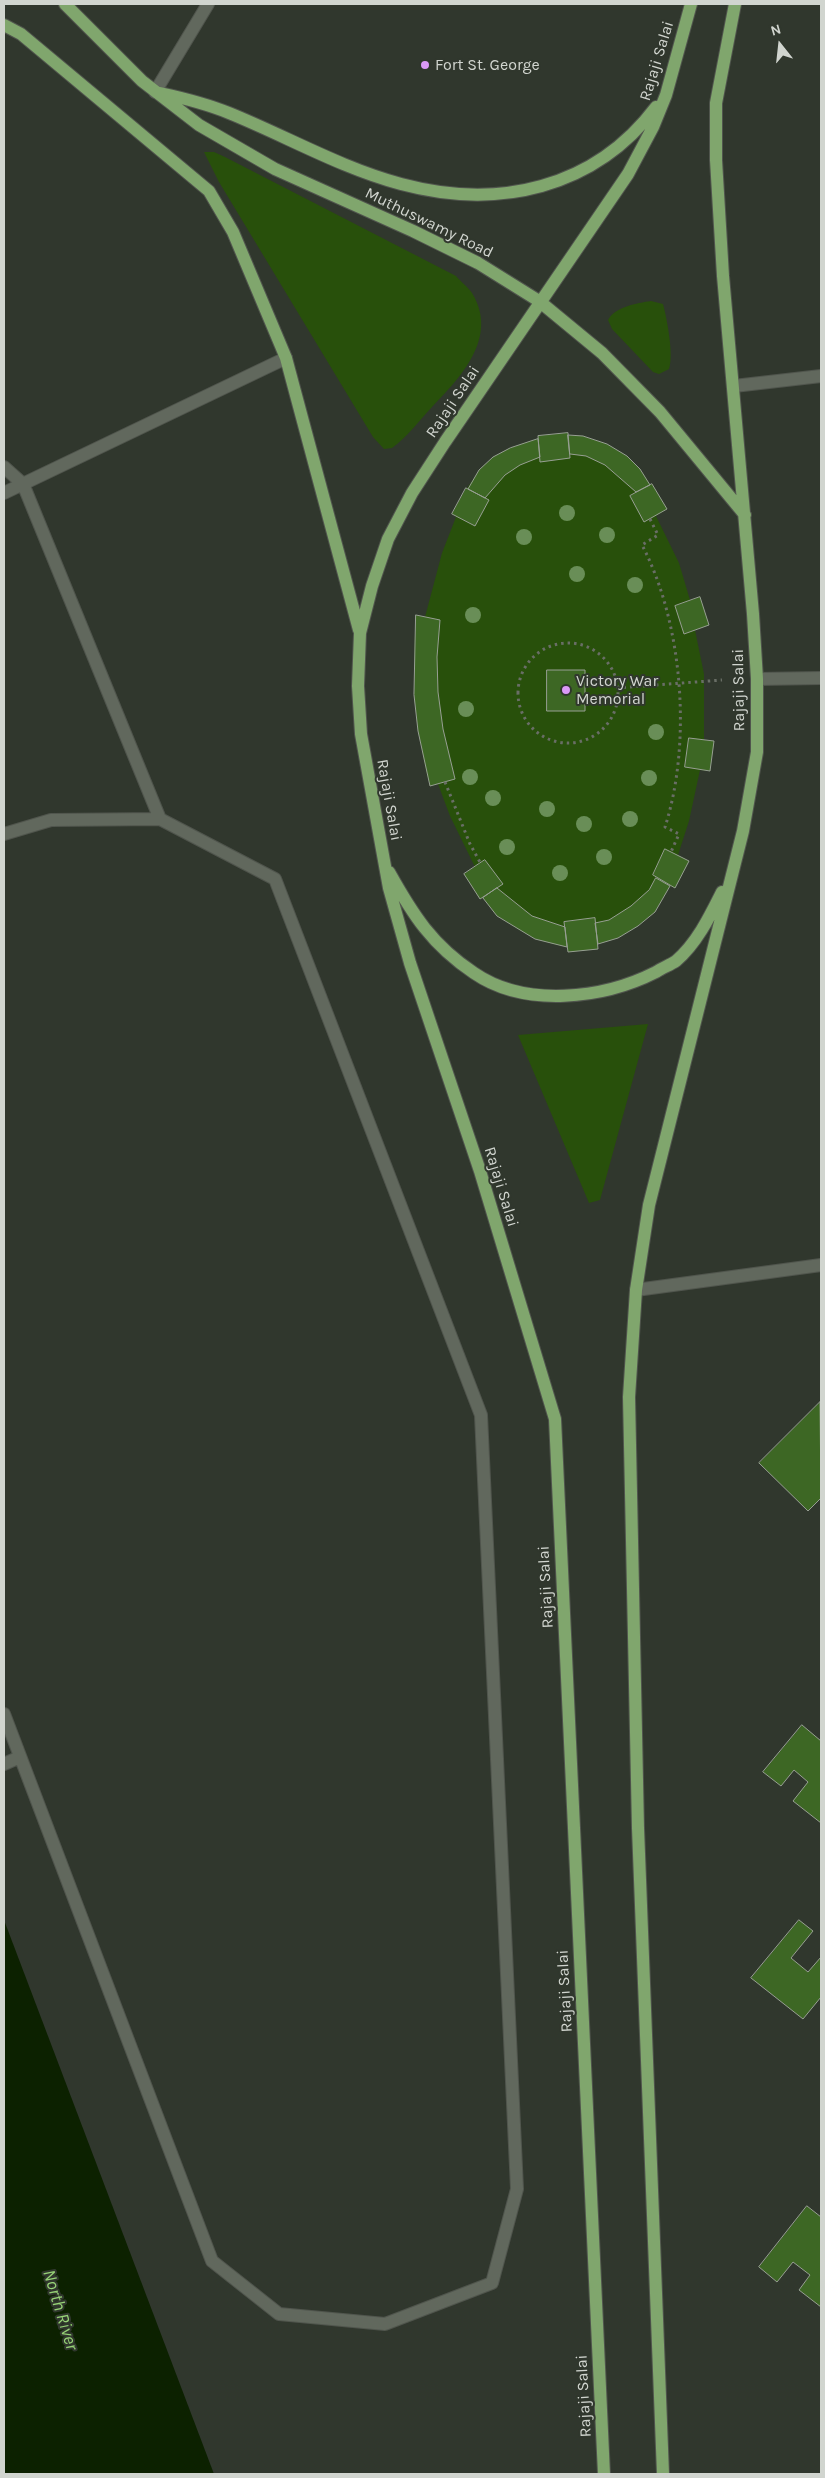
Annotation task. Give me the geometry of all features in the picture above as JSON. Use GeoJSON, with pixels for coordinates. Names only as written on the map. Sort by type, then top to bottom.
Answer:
{"type":"FeatureCollection","features":[{"type":"Feature","properties":{"kind":"main road","name":"Muthuswamy Road"},"geometry":{"type":"LineString","coordinates":[[66,4],[142,81],[198,125],[240,151],[461,255],[539,301],[602,353],[653,405],[744,515]]}},
{"type":"Feature","properties":{"kind":"main road","name":"Rajaji Salai"},"geometry":{"type":"LineString","coordinates":[[604,2474],[555,1419],[480,1171],[410,963],[388,888],[361,734],[358,686],[360,633],[372,586],[388,539],[412,494],[539,301],[628,174],[653,127],[666,95],[691,4]]}},
{"type":"Feature","properties":{"kind":"main road","name":"Rajaji Salai"},"geometry":{"type":"LineString","coordinates":[[663,2474],[641,1906],[630,1530],[629,1397],[636,1290],[649,1205],[743,831],[757,752],[757,679],[734,386],[722,267],[716,160],[716,103],[734,4]]}},
{"type":"Feature","properties":{"kind":"main road"},"geometry":{"type":"LineString","coordinates":[[4,25],[21,34],[209,192],[234,232],[286,358],[360,633]]}},
{"type":"Feature","properties":{"kind":"main road"},"geometry":{"type":"LineString","coordinates":[[155,92],[227,112],[340,162],[401,184],[441,192],[484,194],[525,191],[560,182],[587,169],[618,148],[644,123],[666,95]]}},
{"type":"Feature","properties":{"kind":"main road"},"geometry":{"type":"LineString","coordinates":[[384,863],[414,917],[444,951],[475,974],[511,991],[551,995],[590,993],[635,982],[675,961],[705,926],[733,872]]}},
{"type":"Feature","properties":{"kind":"street"},"geometry":{"type":"LineString","coordinates":[[155,92],[208,4]]}},
{"type":"Feature","properties":{"kind":"street"},"geometry":{"type":"LineString","coordinates":[[4,494],[286,358]]}},
{"type":"Feature","properties":{"kind":"street"},"geometry":{"type":"LineString","coordinates":[[734,386],[821,376]]}},
{"type":"Feature","properties":{"kind":"street"},"geometry":{"type":"LineString","coordinates":[[4,467],[23,484],[160,819]]}},
{"type":"Feature","properties":{"kind":"street"},"geometry":{"type":"LineString","coordinates":[[757,679],[821,678]]}},
{"type":"Feature","properties":{"kind":"street"},"geometry":{"type":"LineString","coordinates":[[4,834],[51,820],[160,819],[275,879],[481,1415],[517,2189],[492,2283],[385,2324],[279,2314],[212,2261],[4,1714]]}},
{"type":"Feature","properties":{"kind":"street"},"geometry":{"type":"LineString","coordinates":[[636,1290],[821,1265]]}},
{"type":"Feature","properties":{"kind":"street"},"geometry":{"type":"LineString","coordinates":[[4,1764],[20,1757]]}},
{"type":"Feature","properties":{"kind":"path"},"geometry":{"type":"LineString","coordinates":[[650,519],[658,535],[642,545],[660,585],[668,614],[675,642],[679,684],[677,773],[671,807],[664,827],[679,834],[671,852]]}},
{"type":"Feature","properties":{"kind":"path"},"geometry":{"type":"LineString","coordinates":[[566,642],[583,645],[598,652],[609,663],[616,678],[617,688],[616,709],[608,723],[596,734],[582,741],[565,743],[550,740],[535,731],[524,718],[518,702],[518,684],[524,668],[535,655],[550,646],[566,642]]}},
{"type":"Feature","properties":{"kind":"path"},"geometry":{"type":"LineString","coordinates":[[617,688],[722,680]]}},
{"type":"Feature","properties":{"kind":"path"},"geometry":{"type":"LineString","coordinates":[[445,782],[481,864]]}},
{"type":"Feature","properties":{"kind":"green space"},"geometry":{"type":"Polygon","coordinates":[[[204,152],[214,152],[225,157],[456,276],[472,293],[479,309],[481,325],[479,340],[473,355],[454,383],[408,434],[392,448],[384,449],[373,437],[219,182],[204,152]]]}},
{"type":"Feature","properties":{"kind":"green space"},"geometry":{"type":"Polygon","coordinates":[[[651,301],[663,304],[671,355],[669,369],[659,374],[653,372],[612,329],[608,320],[621,309],[633,304],[651,301]]]}},
{"type":"Feature","properties":{"kind":"green space"},"geometry":{"type":"Polygon","coordinates":[[[568,433],[568,435],[627,456],[652,484],[667,509],[656,516],[679,563],[690,600],[700,597],[709,625],[695,630],[704,674],[704,740],[714,741],[710,771],[700,770],[689,821],[678,855],[689,861],[675,888],[670,886],[649,916],[622,935],[598,944],[598,949],[568,952],[567,947],[542,941],[510,924],[491,908],[483,898],[480,899],[464,874],[475,867],[450,816],[438,784],[430,786],[425,765],[418,722],[414,659],[416,615],[425,617],[442,553],[456,517],[452,514],[468,487],[485,466],[507,450],[538,439],[538,436],[568,433]]]}},
{"type":"Feature","properties":{"kind":"green space"},"geometry":{"type":"Polygon","coordinates":[[[648,1024],[600,1200],[589,1203],[518,1035],[648,1024]]]}},
{"type":"Feature","properties":{"kind":"water","name":"North River"},"geometry":{"type":"Polygon","coordinates":[[[4,1920],[214,2474],[4,2474],[4,1920]]]}},
{"type":"Feature","properties":{"kind":"building"},"geometry":{"type":"Polygon","coordinates":[[[568,433],[570,458],[540,462],[538,436],[568,433]]]}},
{"type":"Feature","properties":{"kind":"building"},"geometry":{"type":"Polygon","coordinates":[[[568,435],[583,436],[607,444],[627,456],[640,469],[650,485],[636,492],[605,465],[586,456],[570,454],[568,435]]]}},
{"type":"Feature","properties":{"kind":"building"},"geometry":{"type":"Polygon","coordinates":[[[538,439],[540,457],[520,465],[505,475],[485,498],[468,489],[479,470],[493,457],[510,448],[538,439]]]}},
{"type":"Feature","properties":{"kind":"building"},"geometry":{"type":"Polygon","coordinates":[[[652,484],[667,509],[644,522],[630,496],[652,484]]]}},
{"type":"Feature","properties":{"kind":"building"},"geometry":{"type":"Polygon","coordinates":[[[466,488],[489,500],[475,526],[452,514],[466,488]]]}},
{"type":"Feature","properties":{"kind":"building"},"geometry":{"type":"Polygon","coordinates":[[[700,597],[709,625],[684,634],[675,606],[700,597]]]}},
{"type":"Feature","properties":{"kind":"building"},"geometry":{"type":"Polygon","coordinates":[[[416,615],[440,620],[437,657],[438,692],[443,729],[455,779],[430,786],[418,731],[414,695],[416,615]]]}},
{"type":"Feature","properties":{"kind":"building","name":"Victory War Memorial"},"geometry":{"type":"Polygon","coordinates":[[[547,670],[585,670],[585,711],[547,711],[547,670]]]}},
{"type":"Feature","properties":{"kind":"building"},"geometry":{"type":"Polygon","coordinates":[[[689,738],[714,741],[710,771],[685,767],[689,738]]]}},
{"type":"Feature","properties":{"kind":"building"},"geometry":{"type":"Polygon","coordinates":[[[665,849],[689,861],[675,888],[653,875],[665,849]]]}},
{"type":"Feature","properties":{"kind":"building"},"geometry":{"type":"Polygon","coordinates":[[[485,860],[503,884],[480,899],[464,874],[485,860]]]}},
{"type":"Feature","properties":{"kind":"building"},"geometry":{"type":"Polygon","coordinates":[[[656,878],[670,886],[655,912],[638,926],[618,938],[598,944],[595,923],[609,920],[631,906],[649,890],[656,878]]]}},
{"type":"Feature","properties":{"kind":"building"},"geometry":{"type":"Polygon","coordinates":[[[497,888],[532,916],[565,927],[567,947],[535,939],[497,916],[483,898],[497,888]]]}},
{"type":"Feature","properties":{"kind":"building"},"geometry":{"type":"Polygon","coordinates":[[[595,918],[598,949],[568,952],[564,922],[595,918]]]}},
{"type":"Feature","properties":{"kind":"building"},"geometry":{"type":"Polygon","coordinates":[[[820,1402],[821,1498],[808,1511],[759,1463],[820,1402]]]}},
{"type":"Feature","properties":{"kind":"building"},"geometry":{"type":"Polygon","coordinates":[[[802,1725],[821,1741],[821,1823],[793,1801],[808,1782],[794,1770],[781,1786],[763,1772],[802,1725]]]}},
{"type":"Feature","properties":{"kind":"building"},"geometry":{"type":"Polygon","coordinates":[[[799,1920],[813,1931],[791,1958],[808,1972],[821,1957],[821,1997],[803,2019],[751,1978],[799,1920]]]}},
{"type":"Feature","properties":{"kind":"building"},"geometry":{"type":"Polygon","coordinates":[[[807,2206],[821,2217],[821,2307],[799,2290],[810,2275],[793,2262],[777,2282],[759,2267],[807,2206]]]}},
{"type":"Feature","properties":{"kind":"place","name":"Fort St. George"},"geometry":{"type":"Point","coordinates":[425,65]}},
{"type":"Feature","properties":{"kind":"place","name":"Victory War Memorial"},"geometry":{"type":"Point","coordinates":[566,690]}}]}
